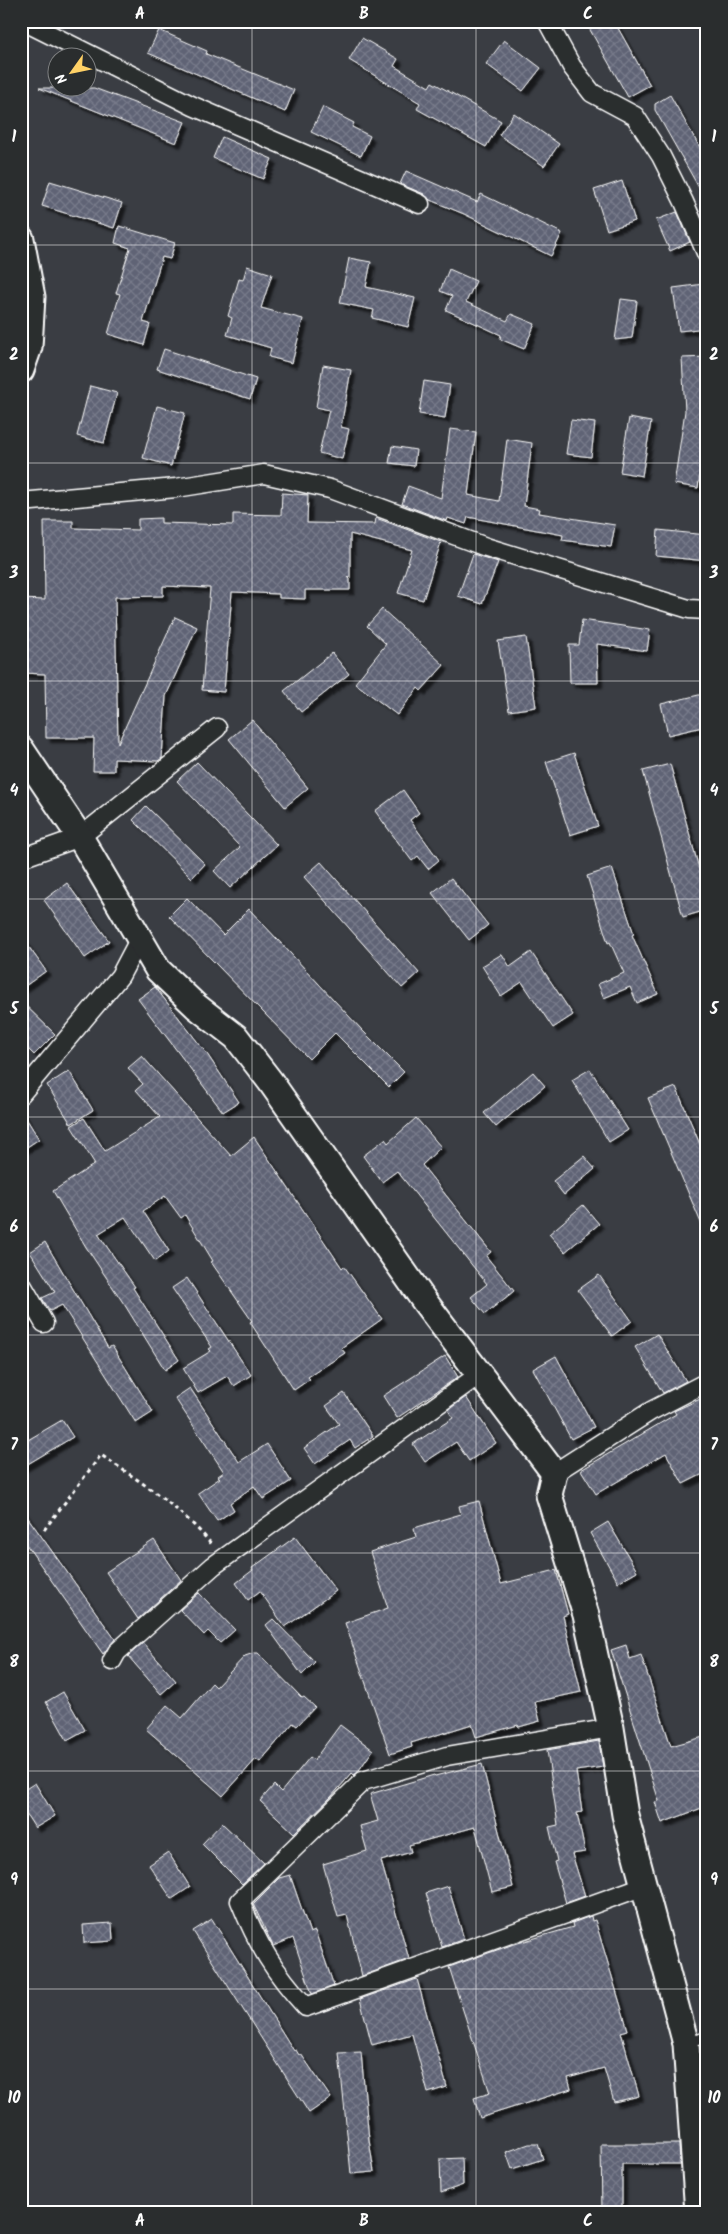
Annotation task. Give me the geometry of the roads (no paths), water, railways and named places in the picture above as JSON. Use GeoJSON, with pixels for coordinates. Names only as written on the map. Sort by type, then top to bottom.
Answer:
{"type":"FeatureCollection","features":[{"type":"Feature","properties":{"kind":"street"},"geometry":{"type":"LineString","coordinates":[[22,21],[193,106],[420,204]]}},
{"type":"Feature","properties":{"kind":"street"},"geometry":{"type":"LineString","coordinates":[[547,21],[572,67],[592,93],[635,116],[665,163],[707,255]]}},
{"type":"Feature","properties":{"kind":"street"},"geometry":{"type":"LineString","coordinates":[[21,240],[32,297],[29,347],[22,365]]}},
{"type":"Feature","properties":{"kind":"street"},"geometry":{"type":"LineString","coordinates":[[21,502],[176,488],[264,474],[330,489],[486,547],[689,609],[707,610]]}},
{"type":"Feature","properties":{"kind":"street"},"geometry":{"type":"LineString","coordinates":[[21,858],[80,838],[217,728]]}},
{"type":"Feature","properties":{"kind":"street"},"geometry":{"type":"LineString","coordinates":[[21,749],[80,838],[158,970],[196,1006],[236,1037],[242,1044],[425,1302],[554,1472]]}},
{"type":"Feature","properties":{"kind":"street"},"geometry":{"type":"LineString","coordinates":[[21,1094],[120,976],[139,940]]}},
{"type":"Feature","properties":{"kind":"street"},"geometry":{"type":"LineString","coordinates":[[21,1283],[44,1323]]}},
{"type":"Feature","properties":{"kind":"street"},"geometry":{"type":"LineString","coordinates":[[112,1661],[117,1652],[223,1558],[480,1374]]}},
{"type":"Feature","properties":{"kind":"street"},"geometry":{"type":"LineString","coordinates":[[698,2213],[696,2040],[644,1886],[625,1815],[611,1728],[586,1615],[549,1494],[554,1472],[650,1411],[707,1382]]}},
{"type":"Feature","properties":{"kind":"street"},"geometry":{"type":"LineString","coordinates":[[611,1728],[447,1756],[363,1781],[240,1901],[253,1933],[281,1980],[306,2007],[644,1886]]}}]}
